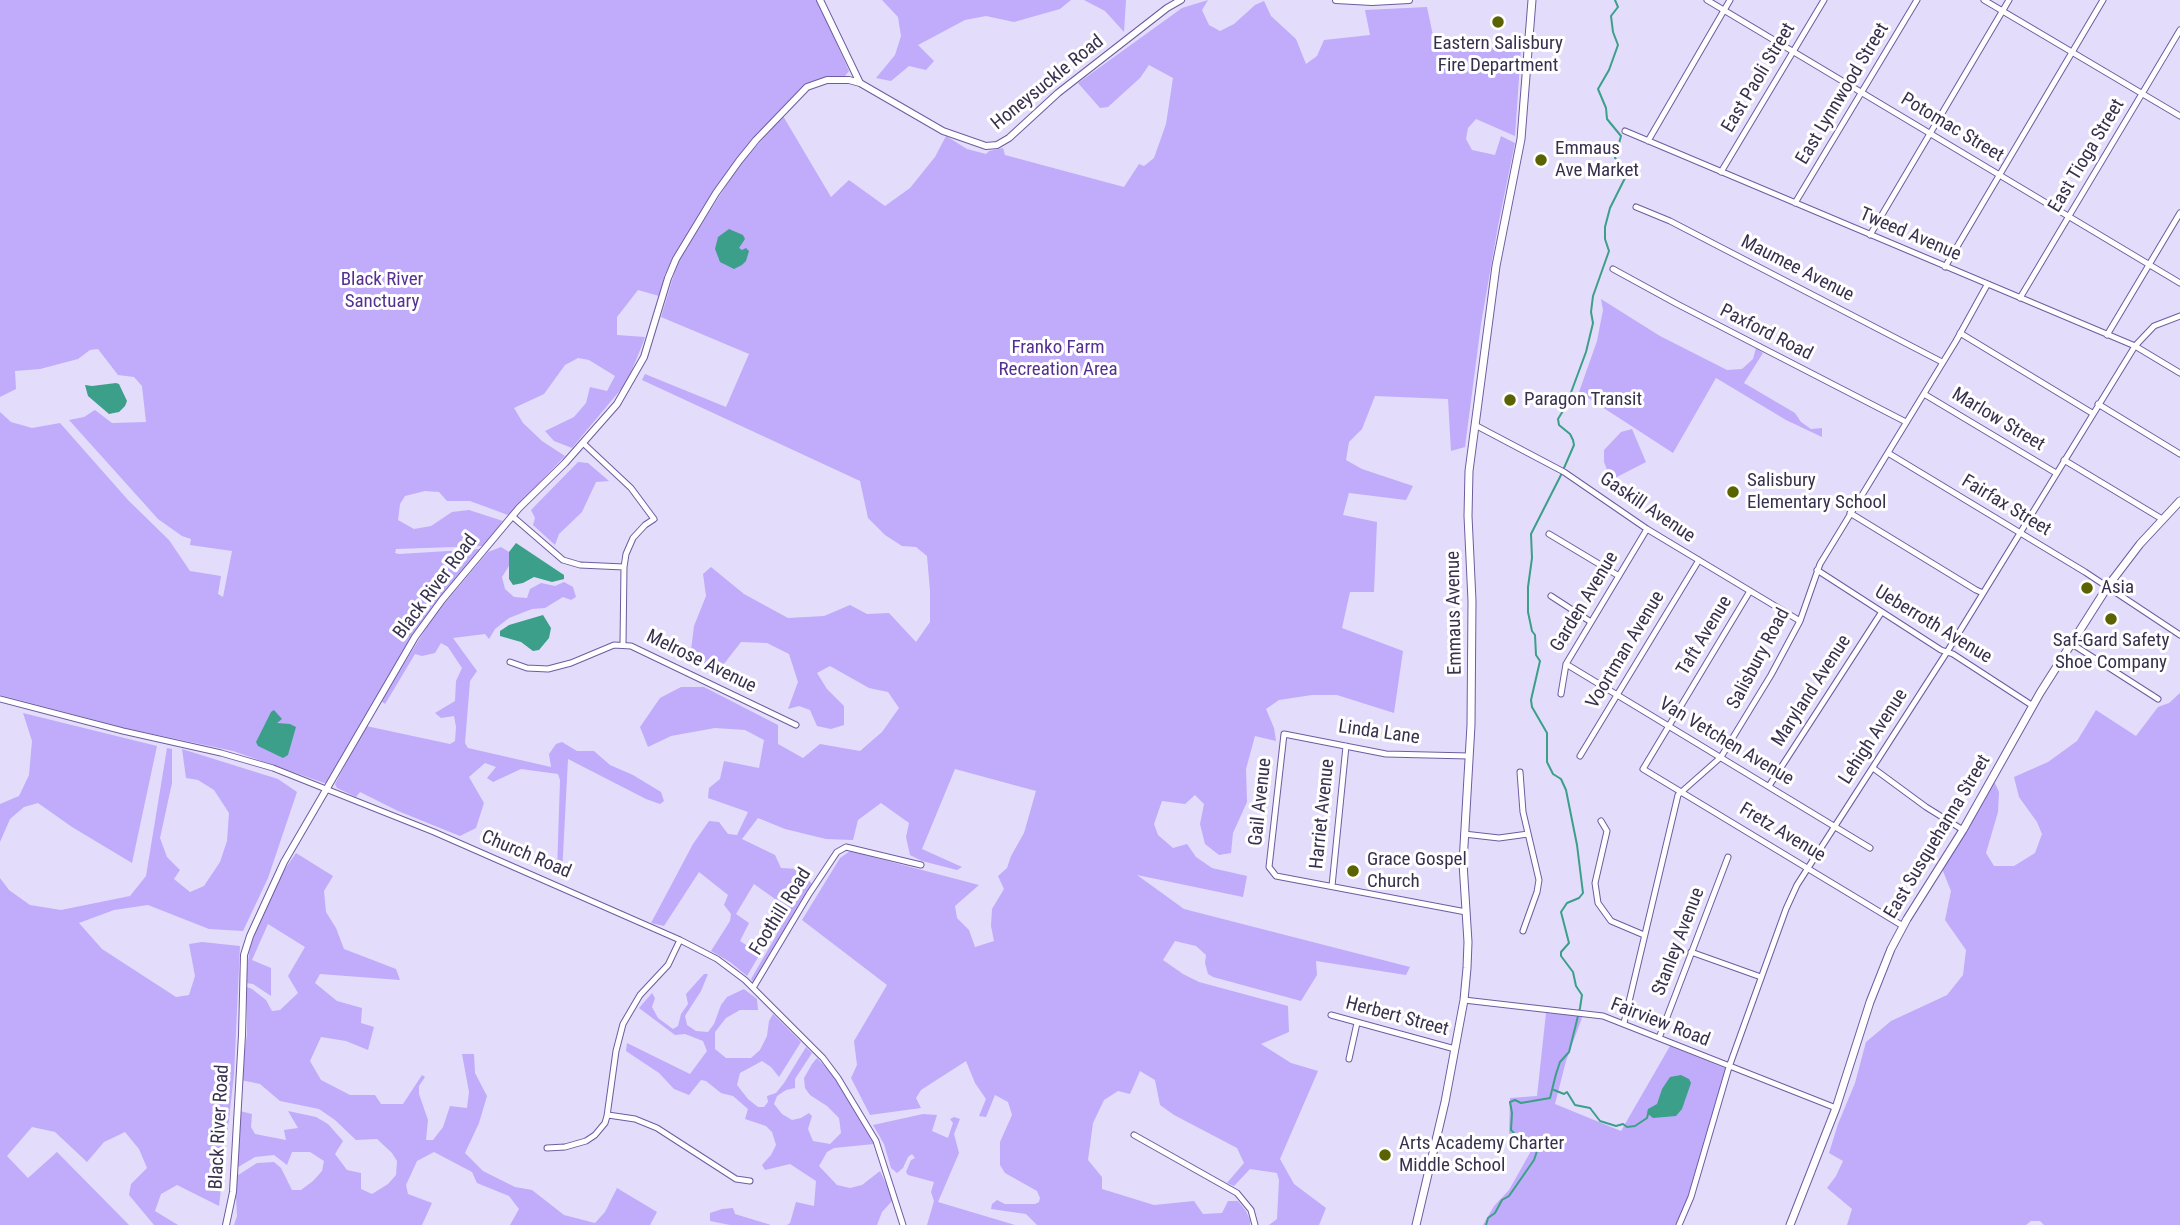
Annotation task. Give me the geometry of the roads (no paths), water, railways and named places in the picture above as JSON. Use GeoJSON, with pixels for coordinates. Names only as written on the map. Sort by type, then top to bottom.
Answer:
{"type":"FeatureCollection","features":[{"type":"Feature","properties":{"kind":"main road","name":"Emmaus Avenue"},"geometry":{"type":"LineString","coordinates":[[1416,1225],[1445,1102],[1464,1000],[1468,950],[1463,863],[1472,652],[1469,471],[1496,266],[1521,141],[1532,0]]}},
{"type":"Feature","properties":{"kind":"main road","name":"East Susquehanna Street"},"geometry":{"type":"LineString","coordinates":[[1793,1224],[1836,1108],[1885,962],[1903,926],[1963,830],[2033,706],[2108,586],[2140,544],[2180,501]]}},
{"type":"Feature","properties":{"kind":"street"},"geometry":{"type":"LineString","coordinates":[[820,0],[860,83]]}},
{"type":"Feature","properties":{"kind":"street","name":"Honeysuckle Road"},"geometry":{"type":"LineString","coordinates":[[860,83],[943,131],[981,146],[997,145],[1009,138],[1058,93],[1181,0]]}},
{"type":"Feature","properties":{"kind":"street"},"geometry":{"type":"LineString","coordinates":[[1336,0],[1409,0]]}},
{"type":"Feature","properties":{"kind":"street","name":"Potomac Street"},"geometry":{"type":"LineString","coordinates":[[1707,0],[2180,283]]}},
{"type":"Feature","properties":{"kind":"street"},"geometry":{"type":"LineString","coordinates":[[1648,141],[1730,0]]}},
{"type":"Feature","properties":{"kind":"street","name":"East Paoli Street"},"geometry":{"type":"LineString","coordinates":[[1721,172],[1824,0]]}},
{"type":"Feature","properties":{"kind":"street","name":"East Lynnwood Street"},"geometry":{"type":"LineString","coordinates":[[1795,203],[1917,0]]}},
{"type":"Feature","properties":{"kind":"street"},"geometry":{"type":"LineString","coordinates":[[1984,0],[2180,116]]}},
{"type":"Feature","properties":{"kind":"street"},"geometry":{"type":"LineString","coordinates":[[1870,235],[2009,0]]}},
{"type":"Feature","properties":{"kind":"street"},"geometry":{"type":"LineString","coordinates":[[1945,267],[2103,0]]}},
{"type":"Feature","properties":{"kind":"street","name":"East Tioga Street"},"geometry":{"type":"LineString","coordinates":[[2020,298],[2180,30]]}},
{"type":"Feature","properties":{"kind":"street","name":"Black River Road"},"geometry":{"type":"LineString","coordinates":[[226,1225],[233,1192],[246,948],[284,862],[415,637],[512,516],[617,404],[637,371],[650,340],[676,260],[716,193],[739,161],[807,88],[827,80],[849,79],[860,83]]}},
{"type":"Feature","properties":{"kind":"street","name":"Tweed Avenue"},"geometry":{"type":"LineString","coordinates":[[1625,131],[2135,346],[2180,373]]}},
{"type":"Feature","properties":{"kind":"street","name":"Maumee Avenue"},"geometry":{"type":"LineString","coordinates":[[1636,207],[1670,221],[1942,362]]}},
{"type":"Feature","properties":{"kind":"street"},"geometry":{"type":"LineString","coordinates":[[2107,335],[2180,212]]}},
{"type":"Feature","properties":{"kind":"street","name":"Paxford Road"},"geometry":{"type":"LineString","coordinates":[[1613,269],[1906,422]]}},
{"type":"Feature","properties":{"kind":"street","name":"Salisbury Road"},"geometry":{"type":"LineString","coordinates":[[1681,792],[1721,757],[1771,675],[1800,621],[1817,570],[1987,285]]}},
{"type":"Feature","properties":{"kind":"street","name":"Lehigh Avenue"},"geometry":{"type":"LineString","coordinates":[[1679,1225],[1691,1197],[1729,1067],[1789,901],[1947,652],[2135,346],[2154,326],[2180,316]]}},
{"type":"Feature","properties":{"kind":"street"},"geometry":{"type":"LineString","coordinates":[[1960,332],[2092,413]]}},
{"type":"Feature","properties":{"kind":"street","name":"Marlow Street"},"geometry":{"type":"LineString","coordinates":[[1924,394],[2056,473]]}},
{"type":"Feature","properties":{"kind":"street"},"geometry":{"type":"LineString","coordinates":[[2098,404],[2180,454]]}},
{"type":"Feature","properties":{"kind":"street","name":"Gaskill Avenue"},"geometry":{"type":"LineString","coordinates":[[1475,425],[1562,471],[1647,529],[1800,621]]}},
{"type":"Feature","properties":{"kind":"street"},"geometry":{"type":"LineString","coordinates":[[583,443],[631,488],[654,519],[633,538],[626,554],[623,644]]}},
{"type":"Feature","properties":{"kind":"street","name":"Fairfax Street"},"geometry":{"type":"LineString","coordinates":[[1888,453],[2108,586],[2180,635]]}},
{"type":"Feature","properties":{"kind":"street","name":"Marlow Street"},"geometry":{"type":"LineString","coordinates":[[2064,460],[2162,519]]}},
{"type":"Feature","properties":{"kind":"street"},"geometry":{"type":"LineString","coordinates":[[1850,513],[1983,593]]}},
{"type":"Feature","properties":{"kind":"street"},"geometry":{"type":"LineString","coordinates":[[512,516],[563,560],[580,565],[624,567]]}},
{"type":"Feature","properties":{"kind":"street","name":"Garden Avenue"},"geometry":{"type":"LineString","coordinates":[[1561,694],[1566,664],[1647,529]]}},
{"type":"Feature","properties":{"kind":"street"},"geometry":{"type":"LineString","coordinates":[[1549,534],[1619,576]]}},
{"type":"Feature","properties":{"kind":"street","name":"Voortman Avenue"},"geometry":{"type":"LineString","coordinates":[[1580,756],[1699,560]]}},
{"type":"Feature","properties":{"kind":"street","name":"Ueberroth Avenue"},"geometry":{"type":"LineString","coordinates":[[1817,570],[2033,706]]}},
{"type":"Feature","properties":{"kind":"street","name":"Taft Avenue"},"geometry":{"type":"LineString","coordinates":[[1643,769],[1750,591]]}},
{"type":"Feature","properties":{"kind":"street"},"geometry":{"type":"LineString","coordinates":[[1551,596],[1591,622]]}},
{"type":"Feature","properties":{"kind":"street","name":"Maryland Avenue"},"geometry":{"type":"LineString","coordinates":[[1769,786],[1881,612]]}},
{"type":"Feature","properties":{"kind":"street","name":"Melrose Avenue"},"geometry":{"type":"LineString","coordinates":[[510,662],[527,668],[548,669],[623,644],[647,652],[796,725]]}},
{"type":"Feature","properties":{"kind":"street"},"geometry":{"type":"LineString","coordinates":[[2071,644],[2158,699]]}},
{"type":"Feature","properties":{"kind":"street","name":"Van Vetchen Avenue"},"geometry":{"type":"LineString","coordinates":[[1566,664],[1870,848]]}},
{"type":"Feature","properties":{"kind":"street","name":"Church Road"},"geometry":{"type":"LineString","coordinates":[[0,699],[242,758],[328,789],[444,836],[680,940],[717,959],[753,988],[823,1058],[838,1078],[876,1141],[903,1225]]}},
{"type":"Feature","properties":{"kind":"street","name":"Linda Lane"},"geometry":{"type":"LineString","coordinates":[[1284,734],[1395,755],[1469,756]]}},
{"type":"Feature","properties":{"kind":"street","name":"Gail Avenue"},"geometry":{"type":"LineString","coordinates":[[1284,734],[1269,867],[1276,876],[1332,886]]}},
{"type":"Feature","properties":{"kind":"street","name":"Harriet Avenue"},"geometry":{"type":"LineString","coordinates":[[1332,886],[1346,746]]}},
{"type":"Feature","properties":{"kind":"street"},"geometry":{"type":"LineString","coordinates":[[1873,768],[1963,830]]}},
{"type":"Feature","properties":{"kind":"street","name":"Fretz Avenue"},"geometry":{"type":"LineString","coordinates":[[1643,769],[1903,926]]}},
{"type":"Feature","properties":{"kind":"street"},"geometry":{"type":"LineString","coordinates":[[1520,772],[1523,812],[1539,884],[1523,931]]}},
{"type":"Feature","properties":{"kind":"street"},"geometry":{"type":"LineString","coordinates":[[1624,1023],[1678,795],[1681,792]]}},
{"type":"Feature","properties":{"kind":"street"},"geometry":{"type":"LineString","coordinates":[[1601,821],[1607,831],[1595,883],[1598,903],[1611,921],[1644,935]]}},
{"type":"Feature","properties":{"kind":"street"},"geometry":{"type":"LineString","coordinates":[[1464,834],[1499,838],[1528,834]]}},
{"type":"Feature","properties":{"kind":"street","name":"Foothill Road"},"geometry":{"type":"LineString","coordinates":[[753,988],[809,894],[838,852],[846,847],[921,866]]}},
{"type":"Feature","properties":{"kind":"street","name":"Stanley Avenue"},"geometry":{"type":"LineString","coordinates":[[1659,1038],[1728,857]]}},
{"type":"Feature","properties":{"kind":"street"},"geometry":{"type":"LineString","coordinates":[[1332,886],[1465,912]]}},
{"type":"Feature","properties":{"kind":"street"},"geometry":{"type":"LineString","coordinates":[[547,1148],[572,1145],[589,1139],[600,1129],[608,1115],[616,1051],[623,1024],[640,995],[668,965],[680,940]]}},
{"type":"Feature","properties":{"kind":"street"},"geometry":{"type":"LineString","coordinates":[[1691,952],[1761,977]]}},
{"type":"Feature","properties":{"kind":"street","name":"Fairview Road"},"geometry":{"type":"LineString","coordinates":[[1464,1000],[1602,1016],[1836,1108]]}},
{"type":"Feature","properties":{"kind":"street","name":"Herbert Street"},"geometry":{"type":"LineString","coordinates":[[1331,1015],[1455,1049]]}},
{"type":"Feature","properties":{"kind":"street"},"geometry":{"type":"LineString","coordinates":[[1349,1059],[1357,1023]]}},
{"type":"Feature","properties":{"kind":"street"},"geometry":{"type":"LineString","coordinates":[[608,1115],[635,1119],[657,1128],[730,1176],[739,1181],[750,1181]]}},
{"type":"Feature","properties":{"kind":"street"},"geometry":{"type":"LineString","coordinates":[[1134,1135],[1237,1194],[1251,1210],[1255,1225]]}},
{"type":"Feature","properties":{"kind":"waterway"},"geometry":{"type":"LineString","coordinates":[[1564,468],[1574,445],[1570,434],[1559,425],[1558,419],[1566,406],[1586,352],[1593,323],[1593,296],[1609,251],[1605,227],[1610,208],[1626,172],[1615,158],[1621,136],[1607,119],[1606,108],[1598,89],[1609,70],[1618,45],[1611,16],[1618,7],[1615,0]]}},
{"type":"Feature","properties":{"kind":"waterway"},"geometry":{"type":"LineString","coordinates":[[1486,1225],[1488,1218],[1495,1213],[1502,1200],[1509,1196],[1534,1160],[1539,1145],[1539,1140],[1519,1138],[1511,1130],[1510,1102],[1550,1098],[1560,1062],[1569,1052],[1582,995],[1576,986],[1573,972],[1561,956],[1569,943],[1561,912],[1567,903],[1579,898],[1583,893],[1577,845],[1566,790],[1547,762],[1547,733],[1532,707],[1531,700],[1540,661],[1536,655],[1535,635],[1528,612],[1531,534],[1562,473]]}},
{"type":"Feature","properties":{"kind":"waterway"},"geometry":{"type":"LineString","coordinates":[[1554,1090],[1564,1094],[1567,1092],[1575,1105],[1590,1108],[1600,1121],[1616,1126],[1635,1126],[1647,1118],[1648,1114]]}},
{"type":"Feature","properties":{"kind":"place","name":"Eastern Salisbury Fire Department"},"geometry":{"type":"Point","coordinates":[1498,22]}},
{"type":"Feature","properties":{"kind":"place","name":"Emmaus Ave Market"},"geometry":{"type":"Point","coordinates":[1541,160]}},
{"type":"Feature","properties":{"kind":"place","name":"Paragon Transit"},"geometry":{"type":"Point","coordinates":[1510,400]}},
{"type":"Feature","properties":{"kind":"place","name":"Salisbury Elementary School"},"geometry":{"type":"Point","coordinates":[1733,492]}},
{"type":"Feature","properties":{"kind":"place","name":"Asia"},"geometry":{"type":"Point","coordinates":[2087,588]}},
{"type":"Feature","properties":{"kind":"place","name":"Saf-Gard Safety Shoe Company"},"geometry":{"type":"Point","coordinates":[2111,619]}},
{"type":"Feature","properties":{"kind":"place","name":"Grace Gospel Church"},"geometry":{"type":"Point","coordinates":[1353,871]}},
{"type":"Feature","properties":{"kind":"place","name":"Arts Academy Charter Middle School"},"geometry":{"type":"Point","coordinates":[1385,1155]}},
{"type":"Feature","properties":{"kind":"park label","name":"Black River Sanctuary"},"geometry":{"type":"Point","coordinates":[382,291]}},
{"type":"Feature","properties":{"kind":"park label","name":"Franko Farm Recreation Area"},"geometry":{"type":"Point","coordinates":[1058,359]}}]}
